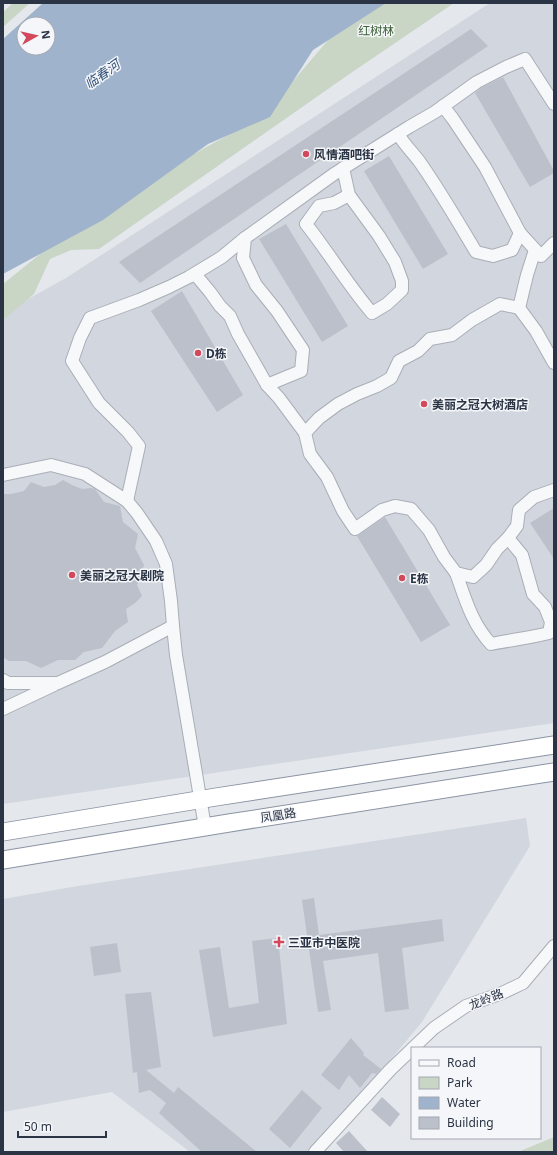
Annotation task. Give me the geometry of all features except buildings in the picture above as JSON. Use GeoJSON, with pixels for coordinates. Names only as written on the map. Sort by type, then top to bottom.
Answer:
{"type":"FeatureCollection","features":[{"type":"Feature","properties":{"kind":"highway"},"geometry":{"type":"LineString","coordinates":[[3,832],[200,799],[554,744]]}},
{"type":"Feature","properties":{"kind":"highway","name":"凤凰路"},"geometry":{"type":"LineString","coordinates":[[3,860],[554,772]]}},
{"type":"Feature","properties":{"kind":"street"},"geometry":{"type":"LineString","coordinates":[[127,500],[139,446],[128,432],[99,403],[72,361],[80,338],[90,318],[147,297],[195,274],[222,257],[245,238],[343,168],[435,112],[477,82],[506,67],[525,59],[554,104]]}},
{"type":"Feature","properties":{"kind":"street"},"geometry":{"type":"LineString","coordinates":[[443,106],[457,124],[485,167],[520,232],[541,256],[554,243]]}},
{"type":"Feature","properties":{"kind":"street"},"geometry":{"type":"LineString","coordinates":[[398,134],[403,143],[419,161],[476,252],[493,256],[512,250],[520,232]]}},
{"type":"Feature","properties":{"kind":"street"},"geometry":{"type":"LineString","coordinates":[[343,168],[349,195],[379,236],[395,262],[402,281],[402,290],[387,304],[372,313],[360,300],[306,224],[319,206],[334,203],[349,195]]}},
{"type":"Feature","properties":{"kind":"street"},"geometry":{"type":"LineString","coordinates":[[245,238],[243,258],[256,285],[277,311],[303,350],[301,371],[267,385]]}},
{"type":"Feature","properties":{"kind":"street"},"geometry":{"type":"LineString","coordinates":[[519,308],[535,250]]}},
{"type":"Feature","properties":{"kind":"street"},"geometry":{"type":"LineString","coordinates":[[195,274],[220,306],[230,316],[238,334],[267,385],[279,398],[305,433],[310,454],[327,476],[343,511],[355,529],[382,510],[395,506],[411,509],[429,530],[444,557],[456,573],[469,611],[484,636],[491,644],[531,638],[549,633],[551,622],[545,607],[533,594],[522,555],[508,538]]}},
{"type":"Feature","properties":{"kind":"street"},"geometry":{"type":"LineString","coordinates":[[305,433],[319,418],[338,404],[391,378],[399,361],[418,351],[430,339],[452,335],[472,320],[500,304],[519,308],[536,331],[554,363]]}},
{"type":"Feature","properties":{"kind":"street"},"geometry":{"type":"LineString","coordinates":[[3,475],[50,465],[84,474],[127,500],[156,541],[166,564],[176,655],[205,827]]}},
{"type":"Feature","properties":{"kind":"street"},"geometry":{"type":"LineString","coordinates":[[456,573],[473,577],[486,565],[497,549],[517,526],[519,510],[534,497],[554,490]]}},
{"type":"Feature","properties":{"kind":"street"},"geometry":{"type":"LineString","coordinates":[[3,709],[105,662],[173,626]]}},
{"type":"Feature","properties":{"kind":"street"},"geometry":{"type":"LineString","coordinates":[[3,680],[8,683],[58,683]]}},
{"type":"Feature","properties":{"kind":"street","name":"龙岭路"},"geometry":{"type":"LineString","coordinates":[[413,1047],[434,1028],[466,1006],[502,993],[523,983],[554,946]]}},
{"type":"Feature","properties":{"kind":"street","name":"龙岭路"},"geometry":{"type":"LineString","coordinates":[[315,1152],[411,1049]]}},
{"type":"Feature","properties":{"kind":"shaded area"},"geometry":{"type":"Polygon","coordinates":[[[490,3],[554,3],[554,723],[3,804],[3,313],[66,278],[490,3]]]}},
{"type":"Feature","properties":{"kind":"shaded area","name":"三亚市中医院"},"geometry":{"type":"Polygon","coordinates":[[[526,818],[530,846],[422,1022],[387,1064],[308,1152],[190,1152],[112,1092],[3,1112],[3,899],[78,886],[526,818]]]}},
{"type":"Feature","properties":{"kind":"green space"},"geometry":{"type":"Polygon","coordinates":[[[13,3],[30,3],[3,27],[3,12],[13,3]]]}},
{"type":"Feature","properties":{"kind":"green space","name":"红树林"},"geometry":{"type":"Polygon","coordinates":[[[378,3],[454,3],[99,249],[71,250],[50,259],[34,294],[3,320],[3,284],[71,229],[158,174],[264,115],[335,32],[378,3]]]}},
{"type":"Feature","properties":{"kind":"green space"},"geometry":{"type":"Polygon","coordinates":[[[554,1137],[554,1152],[518,1152],[554,1137]]]}},
{"type":"Feature","properties":{"kind":"water","name":"临春河"},"geometry":{"type":"Polygon","coordinates":[[[43,3],[386,3],[313,50],[270,117],[208,144],[103,220],[3,274],[3,39],[16,27],[16,56],[56,56],[56,16],[29,16],[43,3]]]}},
{"type":"Feature","properties":{"kind":"place","name":"风情酒吧街"},"geometry":{"type":"Point","coordinates":[306,154]}},
{"type":"Feature","properties":{"kind":"place","name":"D栋"},"geometry":{"type":"Point","coordinates":[198,353]}},
{"type":"Feature","properties":{"kind":"place","name":"美丽之冠大树酒店"},"geometry":{"type":"Point","coordinates":[424,404]}},
{"type":"Feature","properties":{"kind":"place","name":"美丽之冠大剧院"},"geometry":{"type":"Point","coordinates":[72,575]}},
{"type":"Feature","properties":{"kind":"place","name":"E栋"},"geometry":{"type":"Point","coordinates":[402,578]}},
{"type":"Feature","properties":{"kind":"place","name":"三亚市中医院"},"geometry":{"type":"Point","coordinates":[279,942]}}]}
